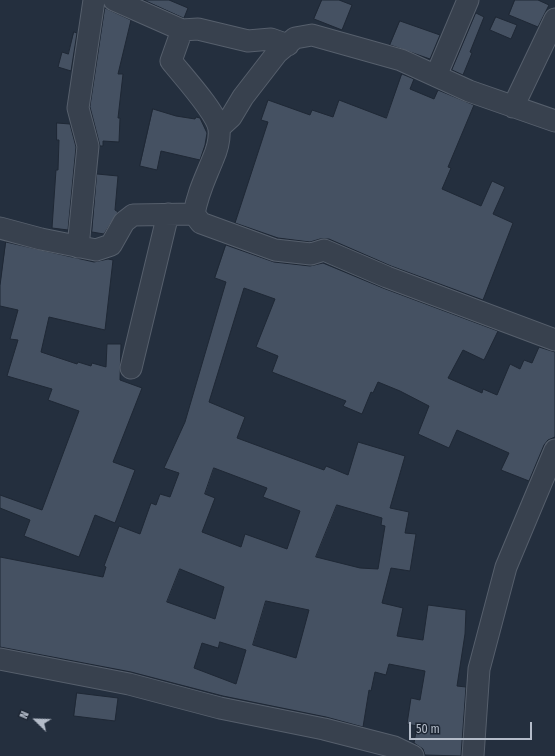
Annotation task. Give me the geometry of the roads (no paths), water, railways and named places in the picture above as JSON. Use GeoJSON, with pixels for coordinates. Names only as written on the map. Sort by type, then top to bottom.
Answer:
{"type":"FeatureCollection","features":[{"type":"Feature","properties":{"kind":"street"},"geometry":{"type":"LineString","coordinates":[[78,247],[88,146],[78,108],[94,0]]}},
{"type":"Feature","properties":{"kind":"street"},"geometry":{"type":"LineString","coordinates":[[114,0],[182,30],[198,29],[248,41],[271,40],[288,44]]}},
{"type":"Feature","properties":{"kind":"street"},"geometry":{"type":"LineString","coordinates":[[436,76],[468,0]]}},
{"type":"Feature","properties":{"kind":"street"},"geometry":{"type":"LineString","coordinates":[[513,106],[555,19]]}},
{"type":"Feature","properties":{"kind":"street"},"geometry":{"type":"LineString","coordinates":[[182,30],[171,61],[214,115],[219,128],[218,144],[214,157],[197,194],[194,214],[201,223],[276,250],[311,254],[324,250],[386,277],[555,340]]}},
{"type":"Feature","properties":{"kind":"street"},"geometry":{"type":"LineString","coordinates":[[219,128],[231,117],[243,97],[264,68],[278,53],[295,38],[312,35],[401,60],[469,91],[555,121]]}},
{"type":"Feature","properties":{"kind":"street"},"geometry":{"type":"LineString","coordinates":[[131,368],[168,214]]}},
{"type":"Feature","properties":{"kind":"street"},"geometry":{"type":"LineString","coordinates":[[0,228],[96,250],[111,245],[124,222],[133,215],[194,214]]}},
{"type":"Feature","properties":{"kind":"street"},"geometry":{"type":"LineString","coordinates":[[473,756],[479,669],[506,567],[555,450]]}},
{"type":"Feature","properties":{"kind":"street"},"geometry":{"type":"LineString","coordinates":[[0,659],[129,684],[220,708],[324,729],[394,747],[413,756]]}}]}
